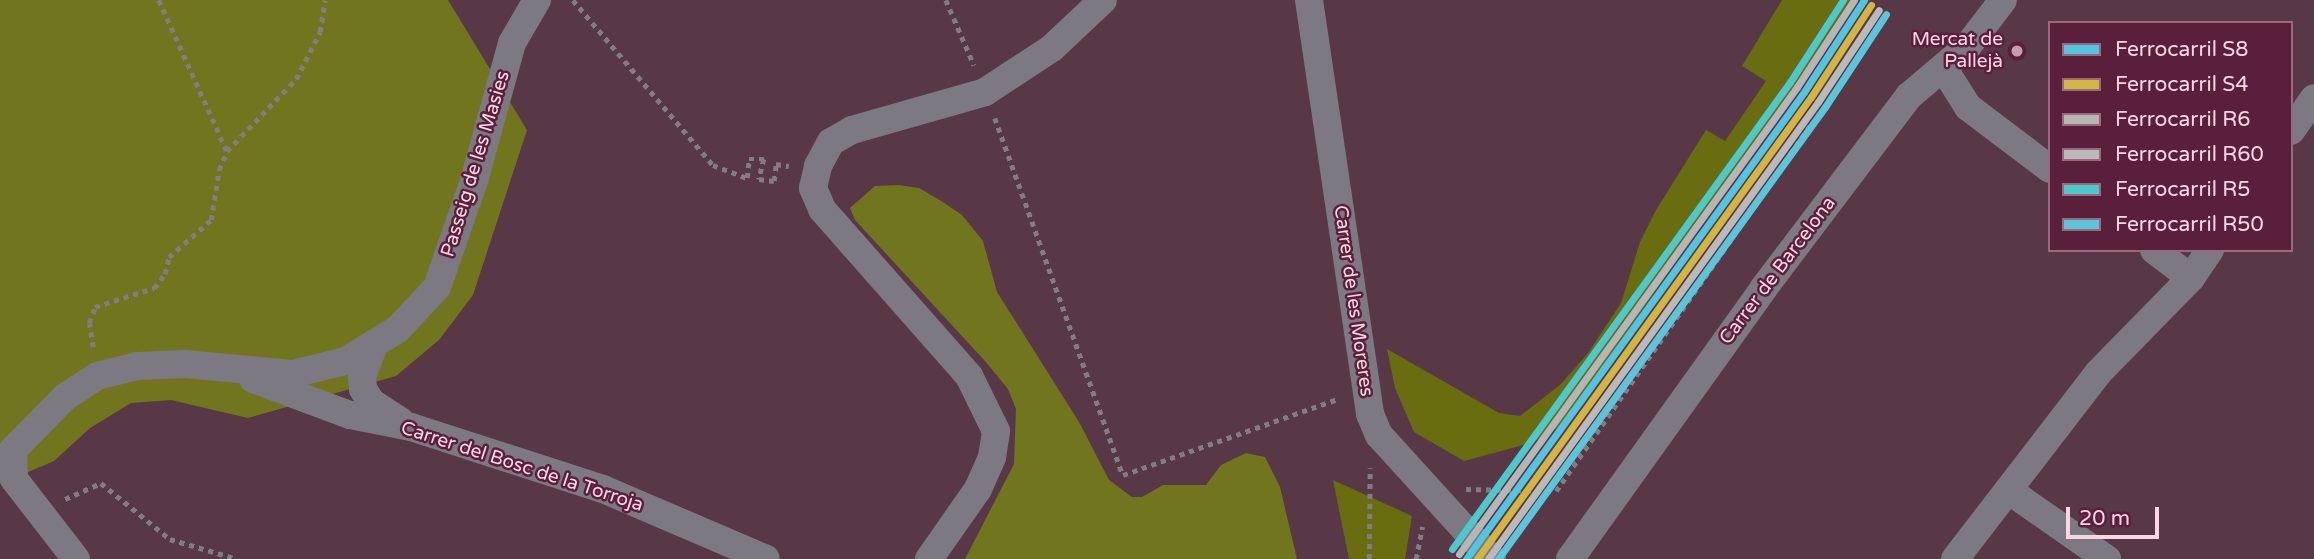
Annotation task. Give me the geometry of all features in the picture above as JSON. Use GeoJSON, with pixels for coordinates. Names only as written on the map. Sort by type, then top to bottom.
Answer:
{"type":"FeatureCollection","features":[{"type":"Feature","properties":{"kind":"street","name":"Passeig de les Masies"},"geometry":{"type":"LineString","coordinates":[[234,372],[292,374],[346,361],[373,348],[437,287],[459,232],[512,43],[537,0]]}},
{"type":"Feature","properties":{"kind":"street"},"geometry":{"type":"LineString","coordinates":[[929,559],[978,489],[992,457],[996,431],[969,376],[839,231],[813,188],[831,142],[852,130],[985,92],[1052,48],[1103,0]]}},
{"type":"Feature","properties":{"kind":"street","name":"Carrer de les Moreres"},"geometry":{"type":"LineString","coordinates":[[1309,0],[1368,402],[1379,435],[1492,559]]}},
{"type":"Feature","properties":{"kind":"street","name":"Carrer de Barcelona"},"geometry":{"type":"LineString","coordinates":[[1570,559],[1755,300],[1909,96],[1920,83],[1944,69],[2003,0]]}},
{"type":"Feature","properties":{"kind":"street"},"geometry":{"type":"LineString","coordinates":[[1944,69],[1968,107],[2048,167]]}},
{"type":"Feature","properties":{"kind":"street"},"geometry":{"type":"LineString","coordinates":[[2293,128],[2314,98]]}},
{"type":"Feature","properties":{"kind":"street"},"geometry":{"type":"LineString","coordinates":[[2157,252],[2191,278]]}},
{"type":"Feature","properties":{"kind":"street"},"geometry":{"type":"LineString","coordinates":[[1955,559],[2098,373],[2191,278],[2209,252]]}},
{"type":"Feature","properties":{"kind":"street","name":"Passeig de les Masies"},"geometry":{"type":"LineString","coordinates":[[373,348],[362,377],[363,389],[371,402],[411,428]]}},
{"type":"Feature","properties":{"kind":"street"},"geometry":{"type":"LineString","coordinates":[[76,559],[14,479],[12,450],[65,397],[97,376],[137,366],[185,364],[234,372]]}},
{"type":"Feature","properties":{"kind":"street","name":"Carrer del Bosc de la Torroja"},"geometry":{"type":"LineString","coordinates":[[234,372],[350,415],[411,428],[603,489],[766,559]]}},
{"type":"Feature","properties":{"kind":"street"},"geometry":{"type":"LineString","coordinates":[[2008,490],[2107,559]]}},
{"type":"Feature","properties":{"kind":"path"},"geometry":{"type":"LineString","coordinates":[[159,0],[227,152]]}},
{"type":"Feature","properties":{"kind":"path"},"geometry":{"type":"LineString","coordinates":[[97,376],[89,323],[95,307],[154,288],[165,274],[169,257],[211,220],[219,170],[227,152],[296,79],[320,32],[325,0]]}},
{"type":"Feature","properties":{"kind":"path"},"geometry":{"type":"LineString","coordinates":[[573,0],[713,165],[747,177],[749,159],[764,159],[759,179],[774,181],[776,164],[789,165],[786,182],[813,188]]}},
{"type":"Feature","properties":{"kind":"path"},"geometry":{"type":"LineString","coordinates":[[946,0],[985,92],[1123,475],[1368,402],[1368,559]]}},
{"type":"Feature","properties":{"kind":"path"},"geometry":{"type":"LineString","coordinates":[[1416,559],[1423,522],[1460,489],[1556,491],[1810,126]]}},
{"type":"Feature","properties":{"kind":"path"},"geometry":{"type":"LineString","coordinates":[[64,500],[101,483],[170,539],[237,559]]}},
{"type":"Feature","properties":{"kind":"shaded area"},"geometry":{"type":"Polygon","coordinates":[[[0,0],[448,0],[527,130],[473,295],[439,340],[396,376],[248,418],[171,400],[131,403],[90,428],[54,461],[0,484],[0,0]]]}},
{"type":"Feature","properties":{"kind":"shaded area"},"geometry":{"type":"Polygon","coordinates":[[[1782,0],[1859,0],[1557,428],[1531,443],[1464,461],[1414,432],[1395,388],[1387,349],[1499,413],[1520,416],[1561,384],[1588,353],[1621,303],[1640,242],[1656,210],[1706,130],[1725,141],[1766,81],[1742,66],[1782,0]]]}},
{"type":"Feature","properties":{"kind":"shaded area"},"geometry":{"type":"Polygon","coordinates":[[[875,186],[919,188],[943,202],[962,215],[983,241],[997,292],[1079,422],[1109,480],[1132,497],[1142,497],[1163,485],[1206,485],[1221,465],[1246,453],[1265,457],[1280,487],[1297,559],[965,559],[1014,464],[1016,409],[1008,389],[985,361],[855,220],[850,208],[875,186]]]}},
{"type":"Feature","properties":{"kind":"shaded area"},"geometry":{"type":"Polygon","coordinates":[[[1333,480],[1412,516],[1405,559],[1349,559],[1333,480]]]}},
{"type":"Feature","properties":{"kind":"rail line","name":"R5"},"geometry":{"type":"LineString","coordinates":[[1452,549],[1790,82],[1843,0]]}},
{"type":"Feature","properties":{"kind":"rail line","name":"R6"},"geometry":{"type":"LineString","coordinates":[[1459,554],[1797,87],[1854,0]]}},
{"type":"Feature","properties":{"kind":"rail line","name":"S8"},"geometry":{"type":"LineString","coordinates":[[1466,559],[1804,92],[1864,0]]}},
{"type":"Feature","properties":{"kind":"rail line","name":"S4"},"geometry":{"type":"LineString","coordinates":[[1477,559],[1811,97],[1871,5]]}},
{"type":"Feature","properties":{"kind":"rail line","name":"R60"},"geometry":{"type":"LineString","coordinates":[[1488,559],[1818,102],[1879,10]]}},
{"type":"Feature","properties":{"kind":"rail line","name":"R50"},"geometry":{"type":"LineString","coordinates":[[1498,559],[1825,107],[1886,14]]}},
{"type":"Feature","properties":{"kind":"place","name":"Mercat de Pallejà"},"geometry":{"type":"Point","coordinates":[2017,51]}}]}
